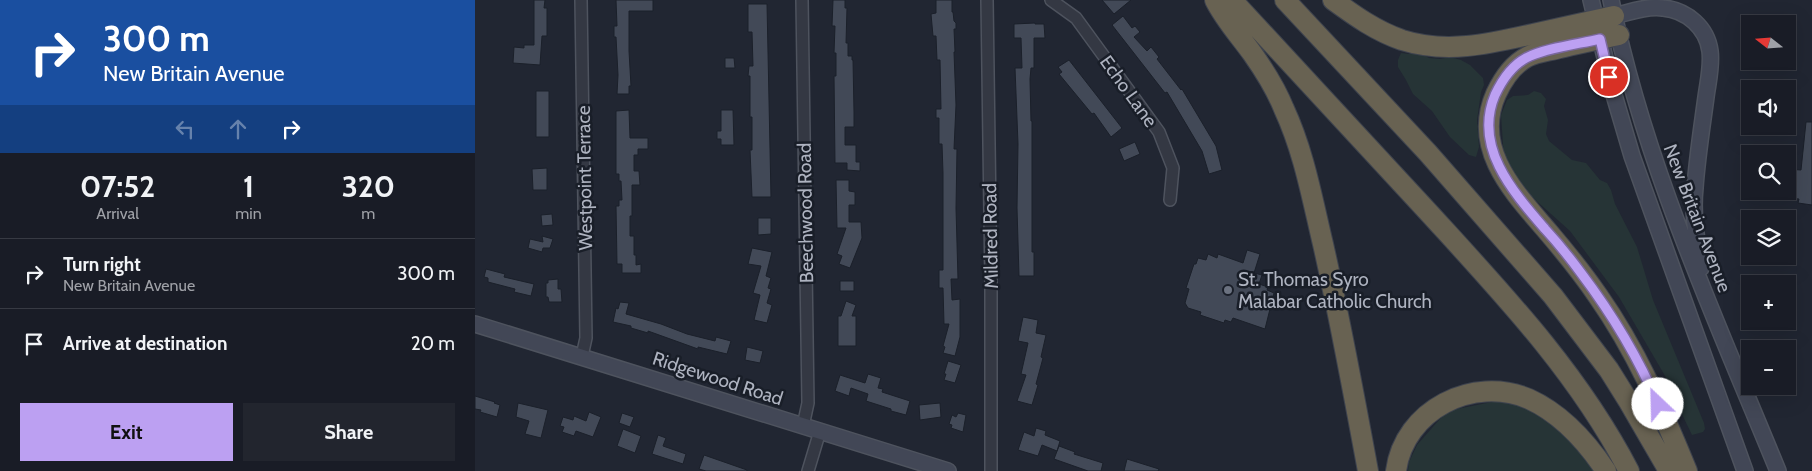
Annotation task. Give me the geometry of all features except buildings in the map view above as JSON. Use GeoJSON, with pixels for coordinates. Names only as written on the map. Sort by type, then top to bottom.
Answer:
{"type":"FeatureCollection","features":[{"type":"Feature","properties":{"kind":"highway"},"geometry":{"type":"LineString","coordinates":[[1215,0],[1228,22],[1253,54],[1272,84],[1285,110],[1299,149],[1328,267],[1368,471]]}},
{"type":"Feature","properties":{"kind":"highway"},"geometry":{"type":"LineString","coordinates":[[1231,0],[1534,330],[1586,398],[1629,471]]}},
{"type":"Feature","properties":{"kind":"highway"},"geometry":{"type":"LineString","coordinates":[[1285,0],[1428,154],[1553,296],[1609,370],[1669,471]]}},
{"type":"Feature","properties":{"kind":"highway"},"geometry":{"type":"LineString","coordinates":[[1333,0],[1363,22],[1379,30],[1408,42],[1439,47],[1457,48],[1484,45],[1608,22]]}},
{"type":"Feature","properties":{"kind":"highway"},"geometry":{"type":"LineString","coordinates":[[1608,22],[1524,59],[1513,67],[1502,82],[1492,104],[1488,123],[1490,141],[1497,164],[1508,182],[1581,273],[1619,328],[1648,380],[1687,471]]}},
{"type":"Feature","properties":{"kind":"highway"},"geometry":{"type":"LineString","coordinates":[[1396,471],[1400,452],[1406,440],[1414,428],[1429,413],[1451,399],[1471,394],[1492,392],[1522,397],[1551,411],[1580,437],[1606,471]]}},
{"type":"Feature","properties":{"kind":"main road","name":"New Britain Avenue"},"geometry":{"type":"LineString","coordinates":[[1591,0],[1608,22],[1669,202],[1778,471]]}},
{"type":"Feature","properties":{"kind":"main road"},"geometry":{"type":"LineString","coordinates":[[1608,22],[1652,8],[1674,10],[1694,21],[1702,31],[1707,42],[1710,53],[1709,77],[1694,196],[1695,227],[1706,296]]}},
{"type":"Feature","properties":{"kind":"main road","name":"New Britain Avenue"},"geometry":{"type":"LineString","coordinates":[[1608,22],[1614,95],[1632,156],[1745,471]]}},
{"type":"Feature","properties":{"kind":"main road","name":"Ridgewood Road"},"geometry":{"type":"LineString","coordinates":[[475,324],[948,471]]}},
{"type":"Feature","properties":{"kind":"street","name":"Westpoint Terrace"},"geometry":{"type":"LineString","coordinates":[[581,0],[586,338],[582,356]]}},
{"type":"Feature","properties":{"kind":"street","name":"Beechwood Road"},"geometry":{"type":"LineString","coordinates":[[802,0],[807,403],[803,426]]}},
{"type":"Feature","properties":{"kind":"street","name":"Mildred Road"},"geometry":{"type":"LineString","coordinates":[[987,0],[991,471]]}},
{"type":"Feature","properties":{"kind":"street","name":"Echo Lane"},"geometry":{"type":"LineString","coordinates":[[1051,0],[1075,18],[1159,132],[1173,168],[1170,200]]}},
{"type":"Feature","properties":{"kind":"street"},"geometry":{"type":"LineString","coordinates":[[807,471],[820,431]]}},
{"type":"Feature","properties":{"kind":"shaded area"},"geometry":{"type":"Polygon","coordinates":[[[1416,51],[1429,58],[1440,59],[1450,57],[1461,60],[1470,65],[1483,78],[1484,85],[1481,92],[1477,120],[1479,147],[1476,157],[1469,155],[1450,137],[1432,111],[1413,94],[1398,67],[1398,60],[1401,53],[1409,54],[1416,51]]]}},
{"type":"Feature","properties":{"kind":"shaded area"},"geometry":{"type":"Polygon","coordinates":[[[1534,91],[1541,93],[1546,99],[1544,106],[1548,120],[1546,134],[1549,141],[1572,160],[1586,163],[1600,180],[1607,183],[1611,190],[1615,204],[1637,247],[1653,300],[1704,423],[1705,429],[1703,432],[1692,435],[1679,408],[1675,393],[1619,297],[1570,231],[1531,196],[1504,159],[1501,115],[1507,100],[1513,96],[1528,95],[1534,91]]]}},
{"type":"Feature","properties":{"kind":"shaded area"},"geometry":{"type":"Polygon","coordinates":[[[1497,401],[1513,403],[1541,415],[1565,435],[1594,471],[1408,471],[1409,462],[1417,445],[1447,411],[1497,401]]]}},
{"type":"Feature","properties":{"kind":"place","name":"St. Thomas Syro Malabar Catholic Church"},"geometry":{"type":"Point","coordinates":[1228,290]}},
{"type":"Feature","properties":{"kind":"route"},"geometry":{"type":"LineString","coordinates":[[1609,77],[1600,39],[1528,57],[1510,70],[1502,82],[1492,104],[1488,128],[1494,155],[1502,173],[1515,192],[1597,294],[1645,373],[1658,404]]}}]}
